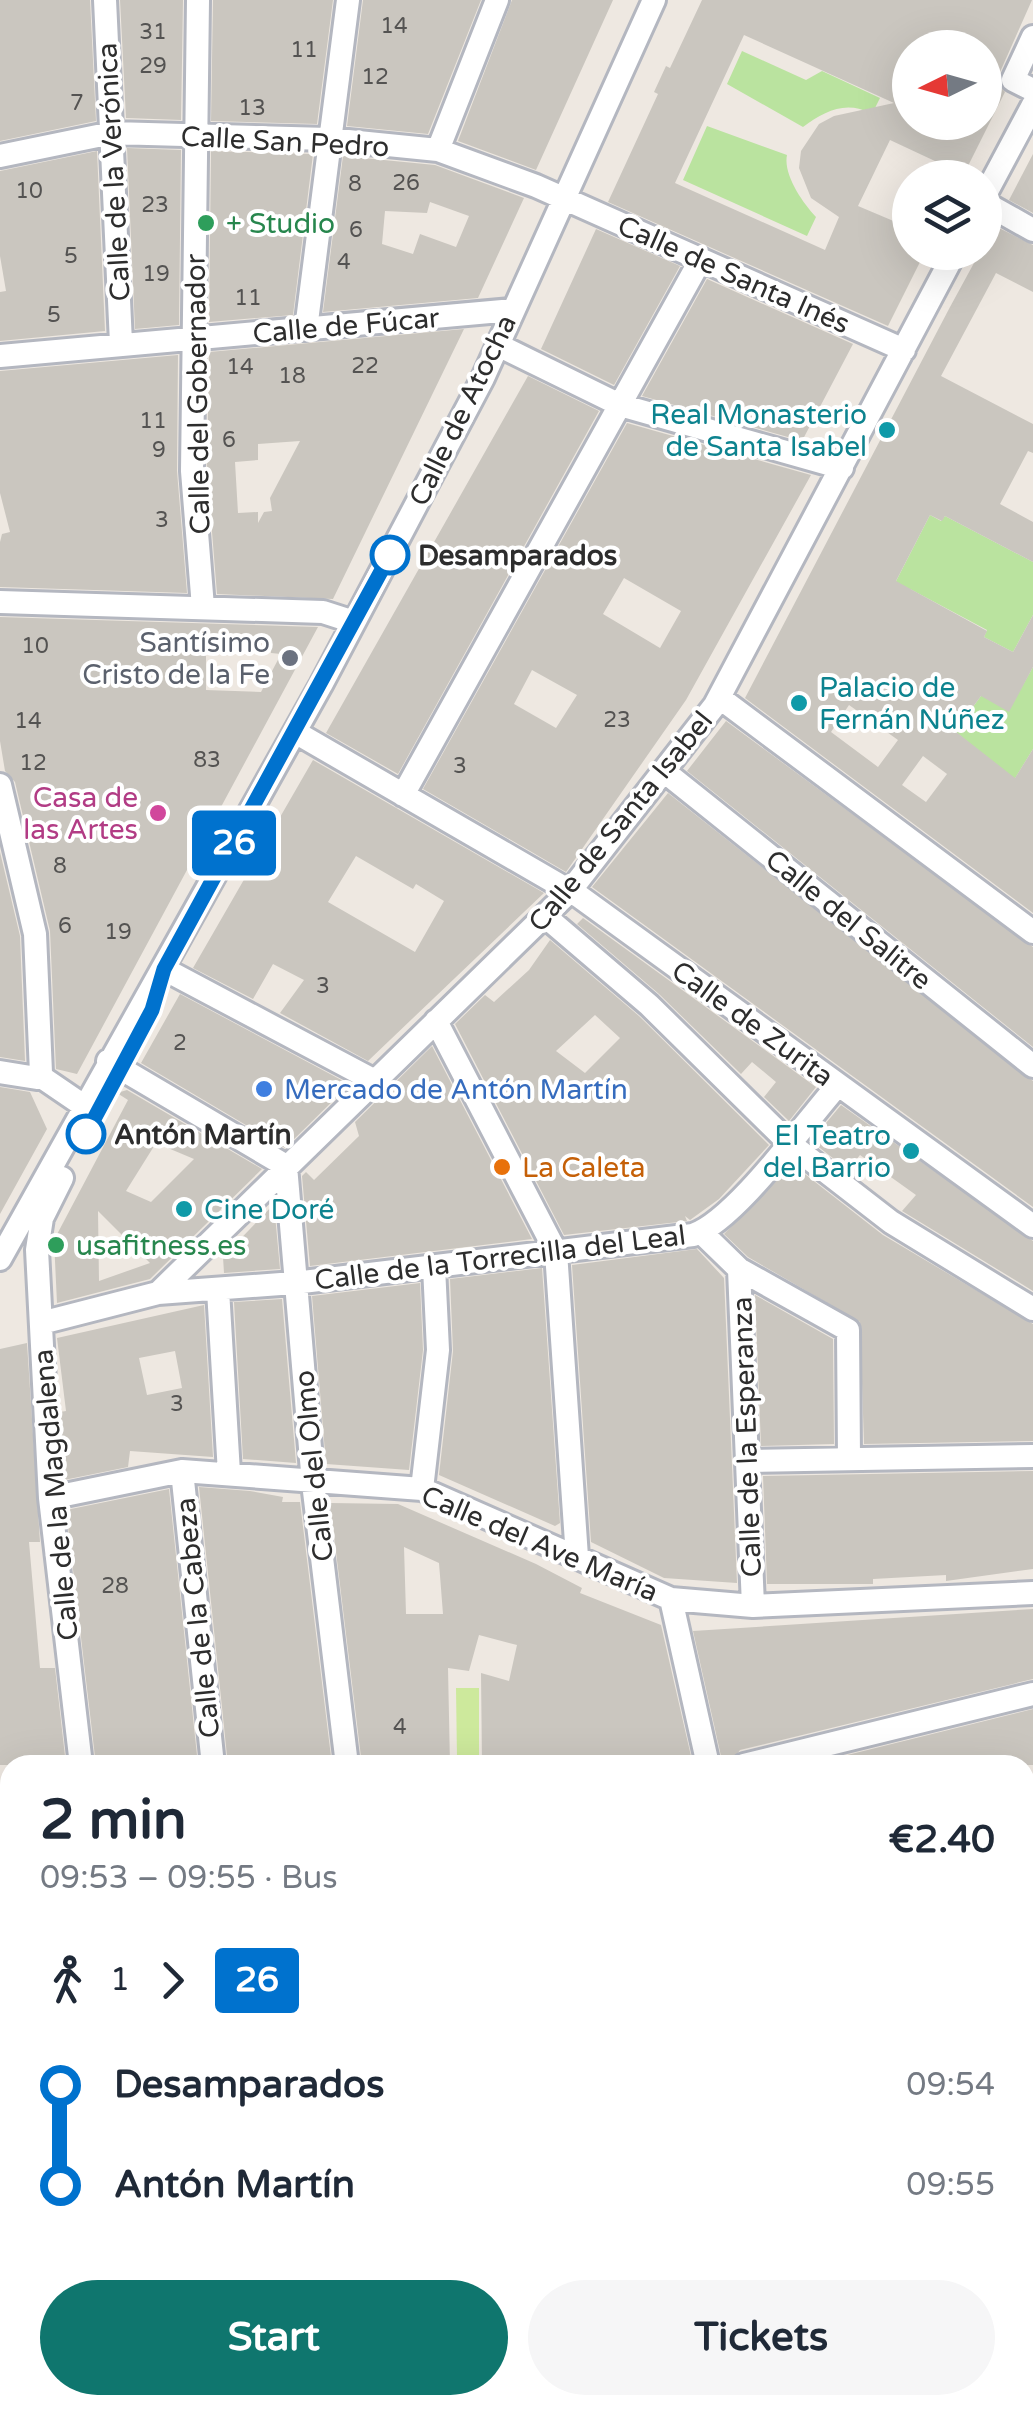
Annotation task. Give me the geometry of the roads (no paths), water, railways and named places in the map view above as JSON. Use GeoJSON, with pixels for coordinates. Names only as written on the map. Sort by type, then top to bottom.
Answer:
{"type":"FeatureCollection","features":[{"type":"Feature","properties":{"kind":"street","name":"Calle de la Verónica"},"geometry":{"type":"LineString","coordinates":[[106,0],[121,343]]}},
{"type":"Feature","properties":{"kind":"street","name":"Calle del Gobernador"},"geometry":{"type":"LineString","coordinates":[[198,0],[192,471],[203,608]]}},
{"type":"Feature","properties":{"kind":"street"},"geometry":{"type":"LineString","coordinates":[[306,329],[348,0]]}},
{"type":"Feature","properties":{"kind":"street"},"geometry":{"type":"LineString","coordinates":[[438,150],[498,0]]}},
{"type":"Feature","properties":{"kind":"street","name":"Calle de Atocha"},"geometry":{"type":"LineString","coordinates":[[41,1225],[164,969],[354,622],[498,345],[654,0]]}},
{"type":"Feature","properties":{"kind":"street"},"geometry":{"type":"LineString","coordinates":[[1033,38],[1014,80],[1033,90]]}},
{"type":"Feature","properties":{"kind":"street"},"geometry":{"type":"LineString","coordinates":[[1002,166],[1033,105]]}},
{"type":"Feature","properties":{"kind":"street","name":"Calle San Pedro"},"geometry":{"type":"LineString","coordinates":[[0,156],[112,133],[328,139],[438,150],[564,199]]}},
{"type":"Feature","properties":{"kind":"street","name":"Calle de Santa Inés"},"geometry":{"type":"LineString","coordinates":[[564,199],[904,350]]}},
{"type":"Feature","properties":{"kind":"street"},"geometry":{"type":"LineString","coordinates":[[1002,210],[1033,230]]}},
{"type":"Feature","properties":{"kind":"street"},"geometry":{"type":"LineString","coordinates":[[403,795],[700,259]]}},
{"type":"Feature","properties":{"kind":"street","name":"Calle de Santa Isabel"},"geometry":{"type":"LineString","coordinates":[[158,1293],[546,916],[665,772],[720,698],[946,270]]}},
{"type":"Feature","properties":{"kind":"street","name":"Calle de Fúcar"},"geometry":{"type":"LineString","coordinates":[[0,356],[512,310]]}},
{"type":"Feature","properties":{"kind":"street"},"geometry":{"type":"LineString","coordinates":[[498,345],[620,406],[842,468]]}},
{"type":"Feature","properties":{"kind":"street"},"geometry":{"type":"LineString","coordinates":[[0,602],[323,612],[354,622]]}},
{"type":"Feature","properties":{"kind":"street"},"geometry":{"type":"LineString","coordinates":[[720,698],[1033,932]]}},
{"type":"Feature","properties":{"kind":"street","name":"Calle de Zurita"},"geometry":{"type":"LineString","coordinates":[[295,732],[570,890],[1033,1226]]}},
{"type":"Feature","properties":{"kind":"street","name":"Calle del Salitre"},"geometry":{"type":"LineString","coordinates":[[665,772],[1033,1066]]}},
{"type":"Feature","properties":{"kind":"street"},"geometry":{"type":"LineString","coordinates":[[0,786],[7,838],[35,934],[41,1074]]}},
{"type":"Feature","properties":{"kind":"street"},"geometry":{"type":"LineString","coordinates":[[546,916],[649,1005],[789,1143],[891,1222],[1033,1309]]}},
{"type":"Feature","properties":{"kind":"street"},"geometry":{"type":"LineString","coordinates":[[164,969],[373,1080]]}},
{"type":"Feature","properties":{"kind":"street"},"geometry":{"type":"LineString","coordinates":[[436,1021],[556,1252],[578,1556]]}},
{"type":"Feature","properties":{"kind":"street"},"geometry":{"type":"LineString","coordinates":[[115,1065],[286,1166]]}},
{"type":"Feature","properties":{"kind":"street","name":"Calle de Atocha"},"geometry":{"type":"LineString","coordinates":[[0,1259],[84,1106],[115,1065]]}},
{"type":"Feature","properties":{"kind":"street"},"geometry":{"type":"LineString","coordinates":[[0,1072],[41,1074],[84,1106]]}},
{"type":"Feature","properties":{"kind":"street","name":"Calle de la Torrecilla del Leal"},"geometry":{"type":"LineString","coordinates":[[158,1293],[294,1282],[702,1232],[789,1143],[838,1085]]}},
{"type":"Feature","properties":{"kind":"street","name":"Calle del Olmo"},"geometry":{"type":"LineString","coordinates":[[286,1166],[313,1483],[347,1755]]}},
{"type":"Feature","properties":{"kind":"street","name":"Calle de la Magdalena"},"geometry":{"type":"LineString","coordinates":[[41,1225],[40,1323],[50,1498],[80,1755]]}},
{"type":"Feature","properties":{"kind":"street"},"geometry":{"type":"LineString","coordinates":[[702,1232],[739,1268],[848,1330],[849,1459]]}},
{"type":"Feature","properties":{"kind":"street"},"geometry":{"type":"LineString","coordinates":[[422,1489],[438,1350],[434,1266]]}},
{"type":"Feature","properties":{"kind":"street","name":"Calle de la Esperanza"},"geometry":{"type":"LineString","coordinates":[[739,1268],[753,1606]]}},
{"type":"Feature","properties":{"kind":"street"},"geometry":{"type":"LineString","coordinates":[[218,1290],[229,1473]]}},
{"type":"Feature","properties":{"kind":"street"},"geometry":{"type":"LineString","coordinates":[[40,1323],[158,1293]]}},
{"type":"Feature","properties":{"kind":"street"},"geometry":{"type":"LineString","coordinates":[[747,1461],[1033,1456]]}},
{"type":"Feature","properties":{"kind":"street","name":"Calle del Ave María"},"geometry":{"type":"LineString","coordinates":[[50,1498],[182,1471],[422,1489],[671,1600],[753,1606],[1033,1592]]}},
{"type":"Feature","properties":{"kind":"street","name":"Calle de la Cabeza"},"geometry":{"type":"LineString","coordinates":[[182,1471],[212,1755]]}},
{"type":"Feature","properties":{"kind":"street"},"geometry":{"type":"LineString","coordinates":[[671,1600],[706,1755]]}},
{"type":"Feature","properties":{"kind":"street"},"geometry":{"type":"LineString","coordinates":[[785,1755],[1033,1694]]}},
{"type":"Feature","properties":{"kind":"place","name":"+ Studio"},"geometry":{"type":"Point","coordinates":[206,223]}},
{"type":"Feature","properties":{"kind":"place","name":"Real Monasterio de Santa Isabel"},"geometry":{"type":"Point","coordinates":[887,430]}},
{"type":"Feature","properties":{"kind":"place","name":"Desamparados"},"geometry":{"type":"Point","coordinates":[390,555]}},
{"type":"Feature","properties":{"kind":"place","name":"Santísimo Cristo de la Fe"},"geometry":{"type":"Point","coordinates":[290,658]}},
{"type":"Feature","properties":{"kind":"place","name":"Palacio de Fernán Núñez"},"geometry":{"type":"Point","coordinates":[799,703]}},
{"type":"Feature","properties":{"kind":"place","name":"Casa de las Artes"},"geometry":{"type":"Point","coordinates":[158,813]}},
{"type":"Feature","properties":{"kind":"place","name":"Mercado de Antón Martín"},"geometry":{"type":"Point","coordinates":[264,1089]}},
{"type":"Feature","properties":{"kind":"place","name":"Antón Martín"},"geometry":{"type":"Point","coordinates":[86,1134]}},
{"type":"Feature","properties":{"kind":"place","name":"El Teatro del Barrio"},"geometry":{"type":"Point","coordinates":[911,1151]}},
{"type":"Feature","properties":{"kind":"place","name":"La Caleta"},"geometry":{"type":"Point","coordinates":[502,1167]}},
{"type":"Feature","properties":{"kind":"place","name":"Cine Doré"},"geometry":{"type":"Point","coordinates":[184,1209]}},
{"type":"Feature","properties":{"kind":"place","name":"usafitness.es"},"geometry":{"type":"Point","coordinates":[56,1245]}}]}
